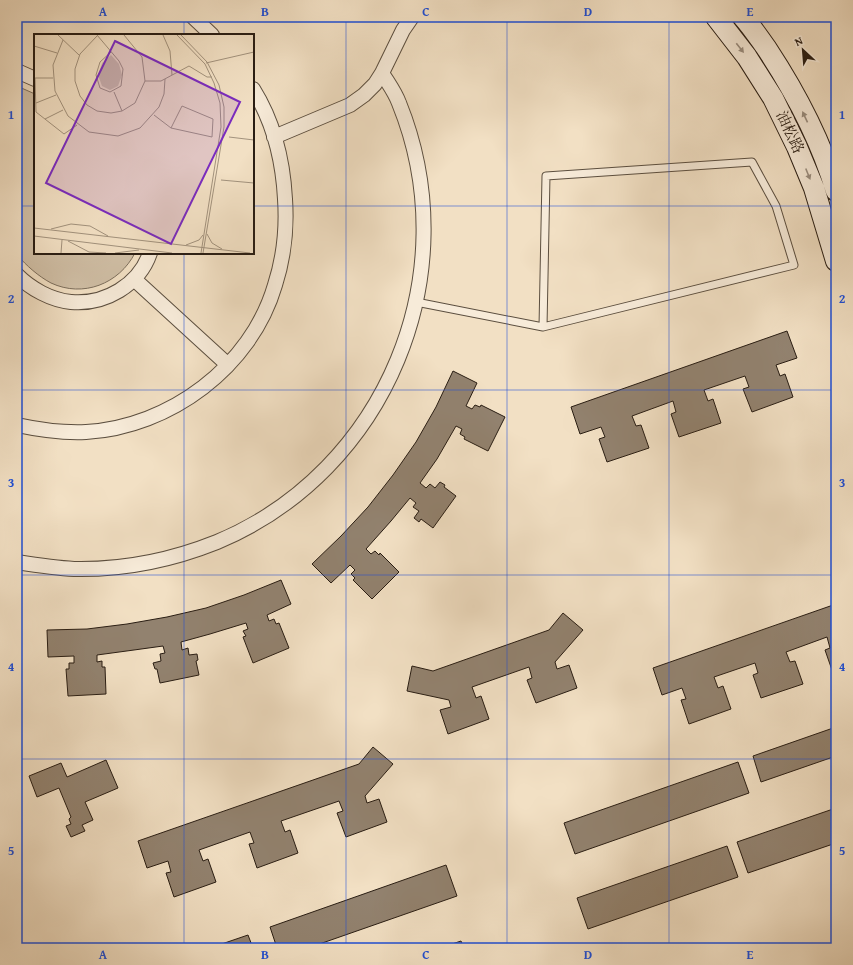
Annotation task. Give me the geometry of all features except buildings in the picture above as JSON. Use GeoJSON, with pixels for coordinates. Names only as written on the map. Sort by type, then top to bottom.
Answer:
{"type":"FeatureCollection","features":[{"type":"Feature","properties":{"kind":"main road","name":"油松路"},"geometry":{"type":"LineString","coordinates":[[716,17],[747,57],[773,98],[797,147],[814,188],[836,261]]}},
{"type":"Feature","properties":{"kind":"main road","name":"油松路"},"geometry":{"type":"LineString","coordinates":[[743,17],[750,24],[779,68],[800,106],[819,145],[836,192]]}},
{"type":"Feature","properties":{"kind":"street"},"geometry":{"type":"LineString","coordinates":[[193,17],[211,34]]}},
{"type":"Feature","properties":{"kind":"street"},"geometry":{"type":"LineString","coordinates":[[274,137],[350,105],[364,95],[382,73],[400,23],[412,17]]}},
{"type":"Feature","properties":{"kind":"street"},"geometry":{"type":"LineString","coordinates":[[17,71],[34,79]]}},
{"type":"Feature","properties":{"kind":"street"},"geometry":{"type":"LineString","coordinates":[[17,562],[74,569],[104,568],[155,561],[190,552],[218,541],[270,514],[321,472],[355,434],[372,410],[399,358],[409,330],[416,302],[424,244],[424,214],[416,156],[398,101],[382,73]]}},
{"type":"Feature","properties":{"kind":"street"},"geometry":{"type":"LineString","coordinates":[[17,424],[40,430],[86,432],[132,424],[174,406],[194,394],[228,365],[243,347],[267,308],[275,286],[281,262],[286,212],[281,163],[266,115],[254,91]]}},
{"type":"Feature","properties":{"kind":"street"},"geometry":{"type":"LineString","coordinates":[[17,275],[33,288],[58,300],[85,302],[99,300],[124,288],[134,279],[143,268],[150,254]]}},
{"type":"Feature","properties":{"kind":"street"},"geometry":{"type":"LineString","coordinates":[[134,279],[228,365]]}},
{"type":"Feature","properties":{"kind":"lane"},"geometry":{"type":"LineString","coordinates":[[416,302],[543,326],[794,265],[776,206],[752,162],[546,176],[543,326]]}},
{"type":"Feature","properties":{"kind":"shaded area"},"geometry":{"type":"Polygon","coordinates":[[[17,86],[34,94],[34,254],[134,254],[120,273],[110,280],[99,285],[75,289],[51,283],[33,270],[17,255],[17,86]]]}}]}
